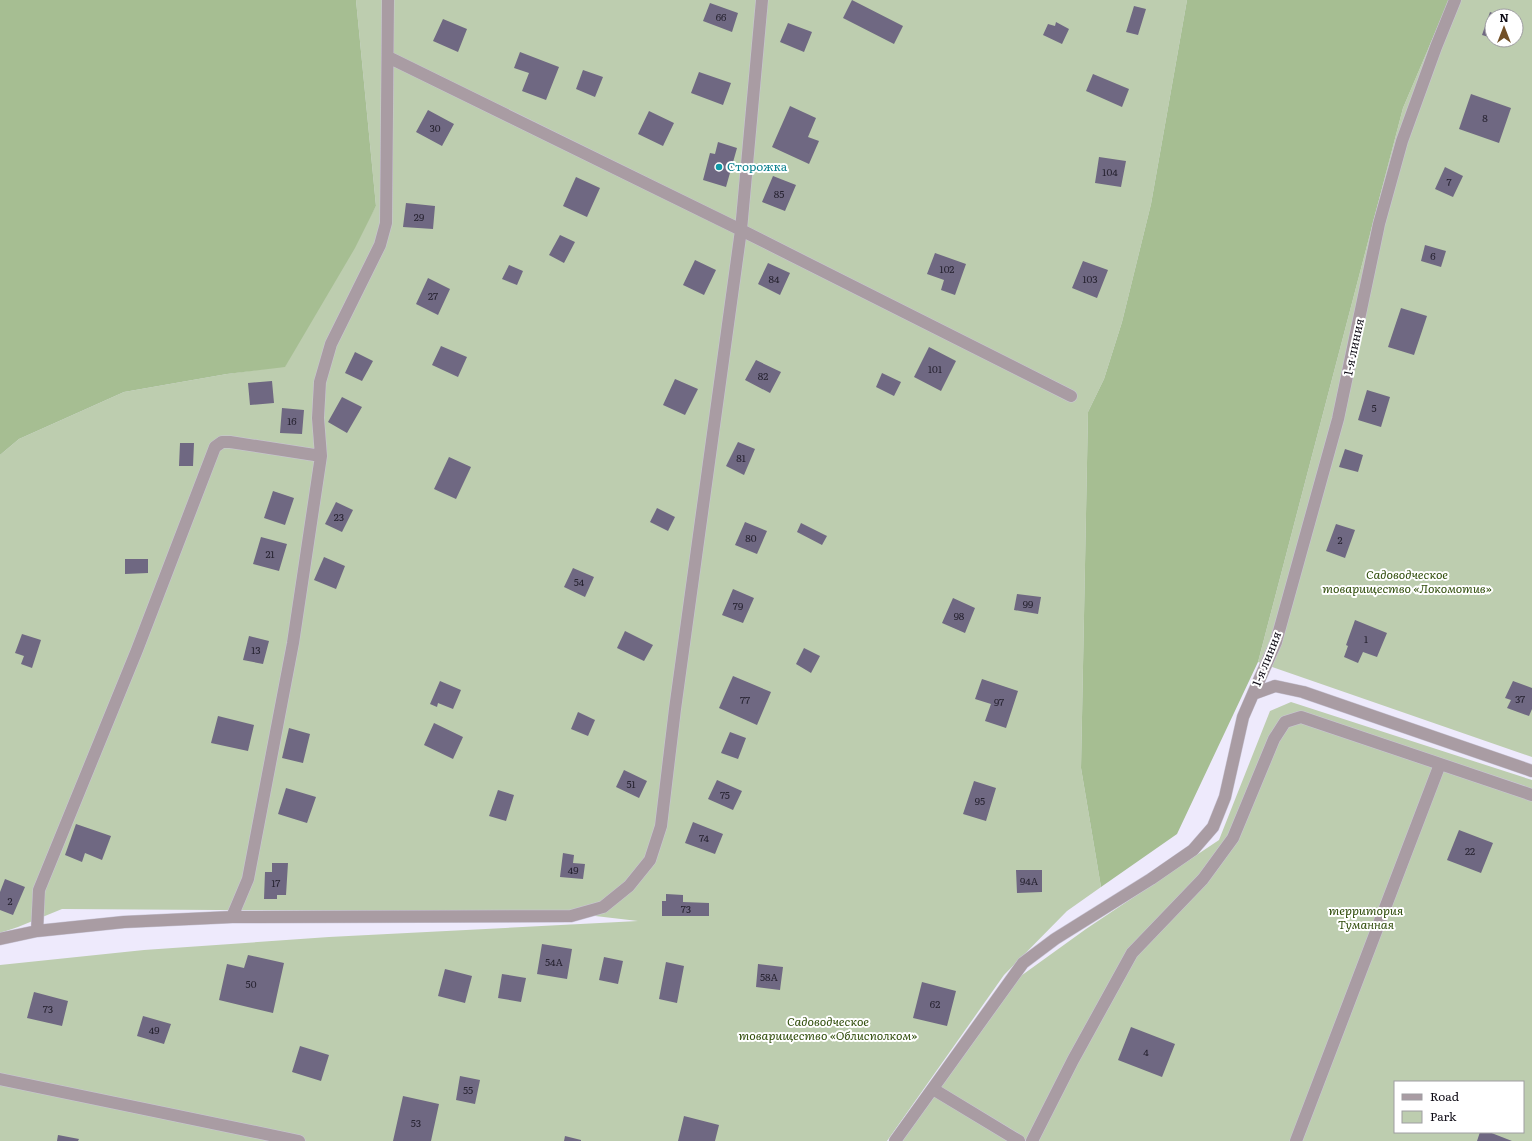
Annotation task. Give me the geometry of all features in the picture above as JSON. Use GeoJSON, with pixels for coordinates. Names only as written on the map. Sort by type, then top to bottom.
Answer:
{"type":"FeatureCollection","features":[{"type":"Feature","properties":{"kind":"street"},"geometry":{"type":"LineString","coordinates":[[232,917],[248,879],[293,643],[321,456],[318,418],[320,382],[331,344],[380,245],[386,223],[388,0]]}},
{"type":"Feature","properties":{"kind":"street"},"geometry":{"type":"LineString","coordinates":[[0,939],[37,931],[124,922],[232,917],[571,916],[603,907],[629,886],[650,860],[661,826],[675,709],[741,230],[762,0]]}},
{"type":"Feature","properties":{"kind":"street","name":"1-я линия"},"geometry":{"type":"LineString","coordinates":[[895,1141],[1023,963],[1055,938],[1151,879],[1193,850],[1213,827],[1225,797],[1243,717],[1276,642],[1338,419],[1379,224],[1402,141],[1436,47],[1455,0]]}},
{"type":"Feature","properties":{"kind":"street"},"geometry":{"type":"LineString","coordinates":[[388,57],[741,230],[1071,396]]}},
{"type":"Feature","properties":{"kind":"street"},"geometry":{"type":"LineString","coordinates":[[37,931],[39,890],[137,650],[214,447],[222,442],[230,442],[321,456]]}},
{"type":"Feature","properties":{"kind":"street"},"geometry":{"type":"LineString","coordinates":[[1253,694],[1275,686],[1303,692],[1532,771]]}},
{"type":"Feature","properties":{"kind":"street"},"geometry":{"type":"LineString","coordinates":[[1032,1141],[1073,1060],[1132,953],[1203,879],[1233,838],[1274,739],[1285,722],[1301,717],[1532,795]]}},
{"type":"Feature","properties":{"kind":"street"},"geometry":{"type":"LineString","coordinates":[[1296,1141],[1440,764]]}},
{"type":"Feature","properties":{"kind":"street"},"geometry":{"type":"LineString","coordinates":[[0,1080],[299,1141]]}},
{"type":"Feature","properties":{"kind":"street"},"geometry":{"type":"LineString","coordinates":[[933,1089],[1019,1141]]}},
{"type":"Feature","properties":{"kind":"green space"},"geometry":{"type":"Polygon","coordinates":[[[0,0],[356,0],[376,206],[355,248],[285,367],[227,374],[124,392],[19,439],[0,455],[0,0]]]}},
{"type":"Feature","properties":{"kind":"green space","name":"Садоводческое товарищество «Облисполком»"},"geometry":{"type":"Polygon","coordinates":[[[356,0],[1187,0],[1151,204],[1122,322],[1104,379],[1088,412],[1081,768],[1101,887],[1067,911],[1004,975],[887,1141],[0,1141],[0,965],[144,950],[329,937],[638,921],[561,912],[62,909],[0,933],[0,455],[19,439],[124,392],[227,374],[285,366],[376,206],[356,0]]]}},
{"type":"Feature","properties":{"kind":"green space"},"geometry":{"type":"Polygon","coordinates":[[[1187,0],[1449,0],[1403,108],[1258,662],[1177,834],[1101,887],[1081,768],[1088,412],[1104,379],[1122,322],[1151,204],[1187,0]]]}},
{"type":"Feature","properties":{"kind":"green space","name":"Садоводческое товарищество «Локомотив»"},"geometry":{"type":"Polygon","coordinates":[[[1449,0],[1532,0],[1532,757],[1258,662],[1403,108],[1449,0]]]}},
{"type":"Feature","properties":{"kind":"green space","name":"территория Туманная"},"geometry":{"type":"Polygon","coordinates":[[[1291,702],[1532,780],[1532,1141],[901,1141],[1018,978],[1086,929],[1219,840],[1270,711],[1291,702]]]}},
{"type":"Feature","properties":{"kind":"building"},"geometry":{"type":"Polygon","coordinates":[[[852,0],[903,26],[894,44],[843,18],[852,0]]]}},
{"type":"Feature","properties":{"kind":"building"},"geometry":{"type":"Polygon","coordinates":[[[710,3],[738,13],[732,32],[703,21],[710,3]]]}},
{"type":"Feature","properties":{"kind":"building"},"geometry":{"type":"Polygon","coordinates":[[[1134,6],[1146,9],[1138,35],[1126,32],[1134,6]]]}},
{"type":"Feature","properties":{"kind":"building"},"geometry":{"type":"Polygon","coordinates":[[[443,19],[467,29],[458,52],[433,41],[443,19]]]}},
{"type":"Feature","properties":{"kind":"building"},"geometry":{"type":"Polygon","coordinates":[[[1056,22],[1069,29],[1062,44],[1043,35],[1048,24],[1055,26],[1056,22]]]}},
{"type":"Feature","properties":{"kind":"building"},"geometry":{"type":"Polygon","coordinates":[[[788,23],[812,32],[804,52],[780,42],[788,23]]]}},
{"type":"Feature","properties":{"kind":"building"},"geometry":{"type":"Polygon","coordinates":[[[520,52],[559,67],[546,100],[522,91],[529,73],[514,68],[520,52]]]}},
{"type":"Feature","properties":{"kind":"building"},"geometry":{"type":"Polygon","coordinates":[[[583,70],[603,77],[595,97],[576,89],[583,70]]]}},
{"type":"Feature","properties":{"kind":"building"},"geometry":{"type":"Polygon","coordinates":[[[699,72],[731,83],[723,105],[691,93],[699,72]]]}},
{"type":"Feature","properties":{"kind":"building"},"geometry":{"type":"Polygon","coordinates":[[[1093,74],[1129,89],[1122,107],[1086,91],[1093,74]]]}},
{"type":"Feature","properties":{"kind":"building"},"geometry":{"type":"Polygon","coordinates":[[[1471,94],[1511,108],[1499,143],[1459,129],[1471,94]]]}},
{"type":"Feature","properties":{"kind":"building"},"geometry":{"type":"Polygon","coordinates":[[[790,106],[816,118],[808,137],[819,141],[809,164],[772,147],[790,106]]]}},
{"type":"Feature","properties":{"kind":"building"},"geometry":{"type":"Polygon","coordinates":[[[428,110],[454,124],[442,146],[416,132],[428,110]]]}},
{"type":"Feature","properties":{"kind":"building"},"geometry":{"type":"Polygon","coordinates":[[[649,111],[674,123],[663,146],[638,134],[649,111]]]}},
{"type":"Feature","properties":{"kind":"building","name":"Сторожка"},"geometry":{"type":"Polygon","coordinates":[[[718,142],[737,148],[726,187],[703,180],[710,153],[715,154],[718,142]]]}},
{"type":"Feature","properties":{"kind":"building"},"geometry":{"type":"Polygon","coordinates":[[[1099,157],[1126,161],[1121,187],[1095,183],[1099,157]]]}},
{"type":"Feature","properties":{"kind":"building"},"geometry":{"type":"Polygon","coordinates":[[[1445,167],[1463,176],[1453,197],[1435,189],[1445,167]]]}},
{"type":"Feature","properties":{"kind":"building"},"geometry":{"type":"Polygon","coordinates":[[[773,176],[796,185],[785,211],[762,202],[773,176]]]}},
{"type":"Feature","properties":{"kind":"building"},"geometry":{"type":"Polygon","coordinates":[[[576,177],[600,188],[587,217],[563,206],[576,177]]]}},
{"type":"Feature","properties":{"kind":"building"},"geometry":{"type":"Polygon","coordinates":[[[406,203],[435,206],[433,229],[403,227],[406,203]]]}},
{"type":"Feature","properties":{"kind":"building"},"geometry":{"type":"Polygon","coordinates":[[[560,235],[575,242],[564,263],[549,255],[560,235]]]}},
{"type":"Feature","properties":{"kind":"building"},"geometry":{"type":"Polygon","coordinates":[[[1425,245],[1446,251],[1441,267],[1421,261],[1425,245]]]}},
{"type":"Feature","properties":{"kind":"building"},"geometry":{"type":"Polygon","coordinates":[[[935,253],[966,264],[955,295],[941,290],[944,280],[927,274],[935,253]]]}},
{"type":"Feature","properties":{"kind":"building"},"geometry":{"type":"Polygon","coordinates":[[[695,260],[716,270],[704,295],[683,285],[695,260]]]}},
{"type":"Feature","properties":{"kind":"building"},"geometry":{"type":"Polygon","coordinates":[[[1083,261],[1108,270],[1097,298],[1072,288],[1083,261]]]}},
{"type":"Feature","properties":{"kind":"building"},"geometry":{"type":"Polygon","coordinates":[[[768,263],[790,273],[780,295],[758,284],[768,263]]]}},
{"type":"Feature","properties":{"kind":"building"},"geometry":{"type":"Polygon","coordinates":[[[509,265],[523,271],[517,285],[502,279],[509,265]]]}},
{"type":"Feature","properties":{"kind":"building"},"geometry":{"type":"Polygon","coordinates":[[[428,278],[450,289],[438,315],[416,304],[428,278]]]}},
{"type":"Feature","properties":{"kind":"building"},"geometry":{"type":"Polygon","coordinates":[[[1401,308],[1427,316],[1414,355],[1388,347],[1401,308]]]}},
{"type":"Feature","properties":{"kind":"building"},"geometry":{"type":"Polygon","coordinates":[[[441,346],[467,357],[458,377],[432,365],[441,346]]]}},
{"type":"Feature","properties":{"kind":"building"},"geometry":{"type":"Polygon","coordinates":[[[929,347],[956,361],[941,391],[914,377],[929,347]]]}},
{"type":"Feature","properties":{"kind":"building"},"geometry":{"type":"Polygon","coordinates":[[[355,352],[373,361],[362,381],[345,373],[355,352]]]}},
{"type":"Feature","properties":{"kind":"building"},"geometry":{"type":"Polygon","coordinates":[[[756,360],[781,372],[770,393],[745,380],[756,360]]]}},
{"type":"Feature","properties":{"kind":"building"},"geometry":{"type":"Polygon","coordinates":[[[882,373],[901,382],[894,396],[876,387],[882,373]]]}},
{"type":"Feature","properties":{"kind":"building"},"geometry":{"type":"Polygon","coordinates":[[[675,379],[698,389],[685,415],[663,405],[675,379]]]}},
{"type":"Feature","properties":{"kind":"building"},"geometry":{"type":"Polygon","coordinates":[[[272,381],[274,403],[250,405],[248,383],[272,381]]]}},
{"type":"Feature","properties":{"kind":"building"},"geometry":{"type":"Polygon","coordinates":[[[1367,390],[1390,397],[1381,427],[1358,420],[1367,390]]]}},
{"type":"Feature","properties":{"kind":"building"},"geometry":{"type":"Polygon","coordinates":[[[342,397],[362,407],[347,433],[328,422],[342,397]]]}},
{"type":"Feature","properties":{"kind":"building"},"geometry":{"type":"Polygon","coordinates":[[[282,408],[304,410],[302,434],[280,433],[282,408]]]}},
{"type":"Feature","properties":{"kind":"building"},"geometry":{"type":"Polygon","coordinates":[[[738,442],[755,449],[744,475],[726,466],[738,442]]]}},
{"type":"Feature","properties":{"kind":"building"},"geometry":{"type":"Polygon","coordinates":[[[180,443],[194,443],[193,466],[179,466],[180,443]]]}},
{"type":"Feature","properties":{"kind":"building"},"geometry":{"type":"Polygon","coordinates":[[[1345,449],[1363,455],[1358,472],[1339,467],[1345,449]]]}},
{"type":"Feature","properties":{"kind":"building"},"geometry":{"type":"Polygon","coordinates":[[[449,457],[471,467],[456,499],[434,489],[449,457]]]}},
{"type":"Feature","properties":{"kind":"building"},"geometry":{"type":"Polygon","coordinates":[[[273,491],[294,498],[285,525],[264,518],[273,491]]]}},
{"type":"Feature","properties":{"kind":"building"},"geometry":{"type":"Polygon","coordinates":[[[336,502],[353,510],[342,532],[325,524],[336,502]]]}},
{"type":"Feature","properties":{"kind":"building"},"geometry":{"type":"Polygon","coordinates":[[[657,508],[675,517],[668,531],[650,522],[657,508]]]}},
{"type":"Feature","properties":{"kind":"building"},"geometry":{"type":"Polygon","coordinates":[[[745,522],[767,531],[757,554],[735,545],[745,522]]]}},
{"type":"Feature","properties":{"kind":"building"},"geometry":{"type":"Polygon","coordinates":[[[801,523],[827,536],[822,545],[797,532],[801,523]]]}},
{"type":"Feature","properties":{"kind":"building"},"geometry":{"type":"Polygon","coordinates":[[[1336,524],[1355,530],[1345,558],[1326,551],[1336,524]]]}},
{"type":"Feature","properties":{"kind":"building"},"geometry":{"type":"Polygon","coordinates":[[[261,537],[287,544],[279,571],[253,564],[261,537]]]}},
{"type":"Feature","properties":{"kind":"building"},"geometry":{"type":"Polygon","coordinates":[[[324,557],[345,566],[336,589],[314,580],[324,557]]]}},
{"type":"Feature","properties":{"kind":"building"},"geometry":{"type":"Polygon","coordinates":[[[125,559],[148,559],[148,573],[125,574],[125,559]]]}},
{"type":"Feature","properties":{"kind":"building"},"geometry":{"type":"Polygon","coordinates":[[[573,568],[594,577],[585,597],[564,587],[573,568]]]}},
{"type":"Feature","properties":{"kind":"building"},"geometry":{"type":"Polygon","coordinates":[[[733,589],[754,598],[743,623],[722,615],[733,589]]]}},
{"type":"Feature","properties":{"kind":"building"},"geometry":{"type":"Polygon","coordinates":[[[1017,594],[1041,597],[1038,614],[1014,610],[1017,594]]]}},
{"type":"Feature","properties":{"kind":"building"},"geometry":{"type":"Polygon","coordinates":[[[953,598],[975,608],[965,633],[942,623],[953,598]]]}},
{"type":"Feature","properties":{"kind":"building"},"geometry":{"type":"Polygon","coordinates":[[[1355,620],[1387,633],[1377,657],[1363,652],[1358,663],[1344,657],[1348,646],[1346,645],[1355,620]]]}},
{"type":"Feature","properties":{"kind":"building"},"geometry":{"type":"Polygon","coordinates":[[[625,631],[653,645],[644,661],[617,648],[625,631]]]}},
{"type":"Feature","properties":{"kind":"building"},"geometry":{"type":"Polygon","coordinates":[[[22,634],[41,640],[32,668],[21,664],[24,656],[15,653],[22,634]]]}},
{"type":"Feature","properties":{"kind":"building"},"geometry":{"type":"Polygon","coordinates":[[[249,636],[269,641],[263,664],[243,660],[249,636]]]}},
{"type":"Feature","properties":{"kind":"building"},"geometry":{"type":"Polygon","coordinates":[[[804,648],[820,656],[811,673],[796,664],[804,648]]]}},
{"type":"Feature","properties":{"kind":"building"},"geometry":{"type":"Polygon","coordinates":[[[733,676],[771,692],[757,725],[719,708],[733,676]]]}},
{"type":"Feature","properties":{"kind":"building"},"geometry":{"type":"Polygon","coordinates":[[[982,679],[1018,691],[1006,728],[985,721],[991,704],[975,699],[982,679]]]}},
{"type":"Feature","properties":{"kind":"building"},"geometry":{"type":"Polygon","coordinates":[[[440,681],[461,690],[453,709],[438,703],[437,707],[430,704],[440,681]]]}},
{"type":"Feature","properties":{"kind":"building"},"geometry":{"type":"Polygon","coordinates":[[[1513,681],[1532,688],[1532,709],[1529,716],[1507,708],[1511,700],[1505,698],[1513,681]]]}},
{"type":"Feature","properties":{"kind":"building"},"geometry":{"type":"Polygon","coordinates":[[[578,712],[595,720],[588,736],[571,729],[578,712]]]}},
{"type":"Feature","properties":{"kind":"building"},"geometry":{"type":"Polygon","coordinates":[[[218,716],[254,725],[248,751],[211,743],[218,716]]]}},
{"type":"Feature","properties":{"kind":"building"},"geometry":{"type":"Polygon","coordinates":[[[434,723],[463,737],[453,759],[424,745],[434,723]]]}},
{"type":"Feature","properties":{"kind":"building"},"geometry":{"type":"Polygon","coordinates":[[[289,728],[310,734],[303,763],[282,758],[289,728]]]}},
{"type":"Feature","properties":{"kind":"building"},"geometry":{"type":"Polygon","coordinates":[[[730,732],[746,738],[738,759],[721,753],[730,732]]]}},
{"type":"Feature","properties":{"kind":"building"},"geometry":{"type":"Polygon","coordinates":[[[624,770],[647,781],[639,798],[616,787],[624,770]]]}},
{"type":"Feature","properties":{"kind":"building"},"geometry":{"type":"Polygon","coordinates":[[[717,780],[742,791],[733,810],[708,799],[717,780]]]}},
{"type":"Feature","properties":{"kind":"building"},"geometry":{"type":"Polygon","coordinates":[[[974,781],[996,788],[986,821],[963,814],[974,781]]]}},
{"type":"Feature","properties":{"kind":"building"},"geometry":{"type":"Polygon","coordinates":[[[286,788],[316,797],[307,823],[278,814],[286,788]]]}},
{"type":"Feature","properties":{"kind":"building"},"geometry":{"type":"Polygon","coordinates":[[[498,790],[514,795],[506,821],[489,816],[498,790]]]}},
{"type":"Feature","properties":{"kind":"building"},"geometry":{"type":"Polygon","coordinates":[[[693,822],[723,834],[715,854],[685,843],[693,822]]]}},
{"type":"Feature","properties":{"kind":"building"},"geometry":{"type":"Polygon","coordinates":[[[76,824],[111,836],[102,860],[85,853],[82,862],[65,855],[76,824]]]}},
{"type":"Feature","properties":{"kind":"building"},"geometry":{"type":"Polygon","coordinates":[[[1459,830],[1493,843],[1481,873],[1447,860],[1459,830]]]}},
{"type":"Feature","properties":{"kind":"building"},"geometry":{"type":"Polygon","coordinates":[[[563,853],[574,855],[573,863],[585,864],[583,879],[560,877],[563,853]]]}},
{"type":"Feature","properties":{"kind":"building"},"geometry":{"type":"Polygon","coordinates":[[[272,863],[288,863],[286,895],[277,895],[277,899],[264,899],[265,872],[272,872],[272,863]]]}},
{"type":"Feature","properties":{"kind":"building"},"geometry":{"type":"Polygon","coordinates":[[[1016,870],[1042,870],[1042,892],[1017,893],[1016,870]]]}},
{"type":"Feature","properties":{"kind":"building"},"geometry":{"type":"Polygon","coordinates":[[[5,879],[25,887],[13,915],[0,910],[0,892],[5,879]]]}},
{"type":"Feature","properties":{"kind":"building"},"geometry":{"type":"Polygon","coordinates":[[[666,894],[683,895],[683,902],[709,903],[709,916],[662,916],[662,901],[666,901],[666,894]]]}},
{"type":"Feature","properties":{"kind":"building"},"geometry":{"type":"Polygon","coordinates":[[[542,944],[572,949],[567,979],[537,974],[542,944]]]}},
{"type":"Feature","properties":{"kind":"building"},"geometry":{"type":"Polygon","coordinates":[[[248,955],[284,963],[273,1013],[219,1000],[227,964],[244,968],[248,955]]]}},
{"type":"Feature","properties":{"kind":"building"},"geometry":{"type":"Polygon","coordinates":[[[604,957],[623,961],[618,984],[599,980],[604,957]]]}},
{"type":"Feature","properties":{"kind":"building"},"geometry":{"type":"Polygon","coordinates":[[[666,962],[684,966],[677,1003],[659,999],[666,962]]]}},
{"type":"Feature","properties":{"kind":"building"},"geometry":{"type":"Polygon","coordinates":[[[758,964],[783,967],[780,990],[756,987],[758,964]]]}},
{"type":"Feature","properties":{"kind":"building"},"geometry":{"type":"Polygon","coordinates":[[[445,969],[472,976],[465,1003],[438,996],[445,969]]]}},
{"type":"Feature","properties":{"kind":"building"},"geometry":{"type":"Polygon","coordinates":[[[502,974],[526,978],[521,1002],[498,998],[502,974]]]}},
{"type":"Feature","properties":{"kind":"building"},"geometry":{"type":"Polygon","coordinates":[[[922,982],[956,991],[947,1026],[913,1018],[922,982]]]}},
{"type":"Feature","properties":{"kind":"building"},"geometry":{"type":"Polygon","coordinates":[[[34,992],[68,1001],[62,1026],[27,1018],[34,992]]]}},
{"type":"Feature","properties":{"kind":"building"},"geometry":{"type":"Polygon","coordinates":[[[143,1016],[171,1024],[164,1044],[137,1036],[143,1016]]]}},
{"type":"Feature","properties":{"kind":"building"},"geometry":{"type":"Polygon","coordinates":[[[1131,1027],[1175,1044],[1162,1077],[1118,1060],[1131,1027]]]}},
{"type":"Feature","properties":{"kind":"building"},"geometry":{"type":"Polygon","coordinates":[[[300,1046],[329,1055],[321,1081],[292,1072],[300,1046]]]}},
{"type":"Feature","properties":{"kind":"building"},"geometry":{"type":"Polygon","coordinates":[[[460,1076],[480,1080],[475,1104],[456,1100],[460,1076]]]}},
{"type":"Feature","properties":{"kind":"building"},"geometry":{"type":"Polygon","coordinates":[[[403,1096],[439,1104],[431,1141],[393,1141],[403,1096]]]}},
{"type":"Feature","properties":{"kind":"building"},"geometry":{"type":"Polygon","coordinates":[[[684,1116],[719,1125],[715,1141],[678,1141],[684,1116]]]}},
{"type":"Feature","properties":{"kind":"building"},"geometry":{"type":"Polygon","coordinates":[[[1480,1133],[1492,1133],[1512,1141],[1477,1141],[1480,1133]]]}},
{"type":"Feature","properties":{"kind":"building"},"geometry":{"type":"Polygon","coordinates":[[[58,1135],[79,1139],[78,1141],[57,1141],[58,1135]]]}},
{"type":"Feature","properties":{"kind":"building"},"geometry":{"type":"Polygon","coordinates":[[[565,1136],[581,1140],[581,1141],[564,1141],[565,1136]]]}},
{"type":"Feature","properties":{"kind":"place","name":"Сторожка"},"geometry":{"type":"Point","coordinates":[719,167]}}]}
